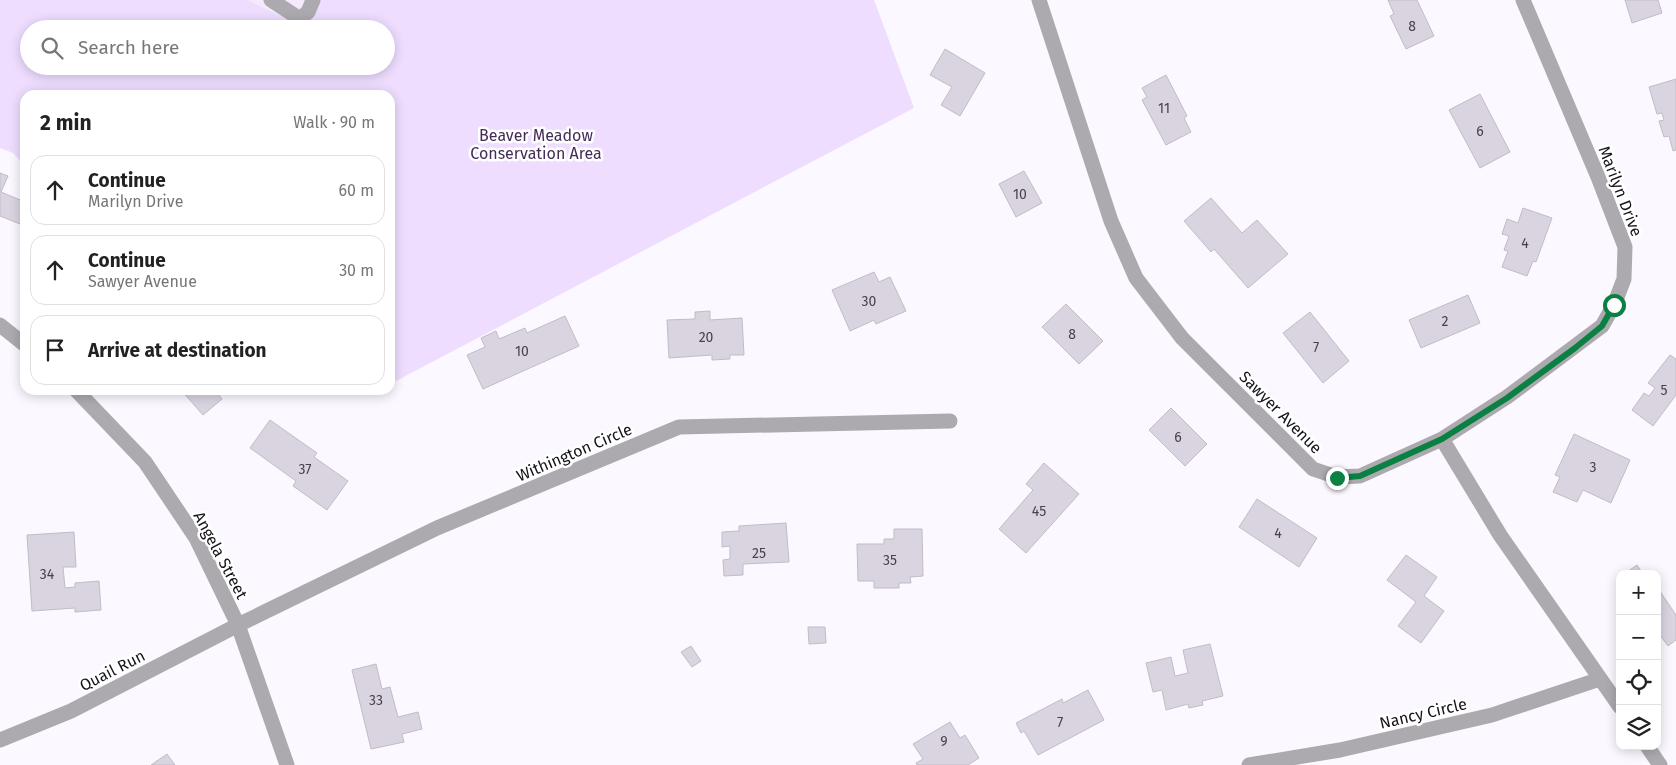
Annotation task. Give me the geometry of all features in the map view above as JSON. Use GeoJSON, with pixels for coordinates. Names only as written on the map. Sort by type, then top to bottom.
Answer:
{"type":"FeatureCollection","features":[{"type":"Feature","properties":{"kind":"street"},"geometry":{"type":"LineString","coordinates":[[271,0],[297,17],[302,17],[308,12],[314,0]]}},
{"type":"Feature","properties":{"kind":"street","name":"Sawyer Avenue"},"geometry":{"type":"LineString","coordinates":[[1039,0],[1111,221],[1136,278],[1182,338],[1313,469],[1337,478],[1360,476],[1442,439]]}},
{"type":"Feature","properties":{"kind":"street","name":"Marilyn Drive"},"geometry":{"type":"LineString","coordinates":[[1442,439],[1507,398],[1602,326],[1614,305],[1624,279],[1626,246],[1523,0]]}},
{"type":"Feature","properties":{"kind":"street"},"geometry":{"type":"LineString","coordinates":[[0,325],[20,341]]}},
{"type":"Feature","properties":{"kind":"street","name":"Angela Street"},"geometry":{"type":"LineString","coordinates":[[81,395],[145,462],[196,538],[238,625],[287,765]]}},
{"type":"Feature","properties":{"kind":"street","name":"Withington Circle"},"geometry":{"type":"LineString","coordinates":[[238,625],[437,528],[679,427],[950,421]]}},
{"type":"Feature","properties":{"kind":"street"},"geometry":{"type":"LineString","coordinates":[[1442,439],[1471,490],[1500,535],[1619,705]]}},
{"type":"Feature","properties":{"kind":"street","name":"Quail Run"},"geometry":{"type":"LineString","coordinates":[[0,740],[71,711],[238,625]]}},
{"type":"Feature","properties":{"kind":"street","name":"Nancy Circle"},"geometry":{"type":"LineString","coordinates":[[1249,765],[1340,750],[1492,715],[1600,679]]}},
{"type":"Feature","properties":{"kind":"street"},"geometry":{"type":"LineString","coordinates":[[1650,750],[1660,765]]}},
{"type":"Feature","properties":{"kind":"shaded area"},"geometry":{"type":"Polygon","coordinates":[[[248,0],[313,0],[300,20],[287,20],[248,0]]]}},
{"type":"Feature","properties":{"kind":"green space","name":"Beaver Meadow Conservation Area"},"geometry":{"type":"Polygon","coordinates":[[[0,0],[248,0],[289,20],[20,20],[20,75],[395,75],[395,20],[300,20],[313,0],[874,0],[914,108],[396,381],[395,90],[20,90],[20,161],[13,153],[0,148],[0,0]]]}},
{"type":"Feature","properties":{"kind":"building"},"geometry":{"type":"Polygon","coordinates":[[[1388,0],[1417,0],[1434,36],[1406,49],[1390,16],[1394,14],[1388,0]]]}},
{"type":"Feature","properties":{"kind":"building"},"geometry":{"type":"Polygon","coordinates":[[[1625,0],[1658,0],[1662,13],[1632,23],[1625,0]]]}},
{"type":"Feature","properties":{"kind":"building"},"geometry":{"type":"Polygon","coordinates":[[[945,49],[985,73],[960,116],[941,105],[952,87],[930,75],[945,49]]]}},
{"type":"Feature","properties":{"kind":"building"},"geometry":{"type":"Polygon","coordinates":[[[1166,75],[1187,116],[1184,118],[1191,132],[1166,145],[1142,100],[1147,97],[1142,88],[1166,75]]]}},
{"type":"Feature","properties":{"kind":"building"},"geometry":{"type":"Polygon","coordinates":[[[1676,79],[1676,150],[1673,151],[1669,136],[1664,137],[1659,121],[1664,120],[1662,113],[1657,114],[1649,87],[1676,79]]]}},
{"type":"Feature","properties":{"kind":"building"},"geometry":{"type":"Polygon","coordinates":[[[1480,94],[1510,152],[1480,168],[1449,110],[1480,94]]]}},
{"type":"Feature","properties":{"kind":"building"},"geometry":{"type":"Polygon","coordinates":[[[1024,171],[1042,203],[1016,217],[999,184],[1024,171]]]}},
{"type":"Feature","properties":{"kind":"building"},"geometry":{"type":"Polygon","coordinates":[[[0,173],[8,176],[1,192],[20,200],[20,224],[0,216],[0,173]]]}},
{"type":"Feature","properties":{"kind":"building"},"geometry":{"type":"Polygon","coordinates":[[[1211,198],[1242,233],[1257,220],[1288,254],[1248,288],[1214,249],[1211,252],[1184,221],[1211,198]]]}},
{"type":"Feature","properties":{"kind":"building"},"geometry":{"type":"Polygon","coordinates":[[[1523,208],[1552,218],[1536,262],[1533,261],[1527,276],[1502,267],[1508,251],[1504,250],[1509,236],[1502,234],[1507,219],[1518,223],[1523,208]]]}},
{"type":"Feature","properties":{"kind":"building"},"geometry":{"type":"Polygon","coordinates":[[[874,272],[879,282],[890,277],[906,311],[876,324],[874,320],[850,331],[832,290],[874,272]]]}},
{"type":"Feature","properties":{"kind":"building"},"geometry":{"type":"Polygon","coordinates":[[[1468,295],[1480,323],[1421,348],[1409,320],[1468,295]]]}},
{"type":"Feature","properties":{"kind":"building"},"geometry":{"type":"Polygon","coordinates":[[[1066,304],[1103,341],[1079,364],[1042,327],[1066,304]]]}},
{"type":"Feature","properties":{"kind":"building"},"geometry":{"type":"Polygon","coordinates":[[[710,311],[710,320],[742,318],[744,355],[730,355],[730,359],[712,360],[712,355],[669,358],[667,320],[695,319],[695,312],[710,311]]]}},
{"type":"Feature","properties":{"kind":"building"},"geometry":{"type":"Polygon","coordinates":[[[1310,312],[1349,361],[1323,383],[1283,333],[1310,312]]]}},
{"type":"Feature","properties":{"kind":"building"},"geometry":{"type":"Polygon","coordinates":[[[565,316],[579,346],[483,389],[467,355],[485,347],[481,338],[496,331],[499,339],[525,328],[527,333],[565,316]]]}},
{"type":"Feature","properties":{"kind":"building"},"geometry":{"type":"Polygon","coordinates":[[[1670,355],[1676,359],[1676,395],[1653,426],[1632,410],[1644,393],[1649,396],[1655,388],[1648,383],[1670,355]]]}},
{"type":"Feature","properties":{"kind":"building"},"geometry":{"type":"Polygon","coordinates":[[[185,395],[219,395],[222,399],[203,415],[185,395]]]}},
{"type":"Feature","properties":{"kind":"building"},"geometry":{"type":"Polygon","coordinates":[[[1171,408],[1207,444],[1185,466],[1149,430],[1171,408]]]}},
{"type":"Feature","properties":{"kind":"building"},"geometry":{"type":"Polygon","coordinates":[[[270,420],[317,453],[314,457],[348,481],[327,510],[293,486],[296,481],[250,448],[270,420]]]}},
{"type":"Feature","properties":{"kind":"building"},"geometry":{"type":"Polygon","coordinates":[[[1574,434],[1630,460],[1611,503],[1583,490],[1577,502],[1553,492],[1560,477],[1555,475],[1574,434]]]}},
{"type":"Feature","properties":{"kind":"building"},"geometry":{"type":"Polygon","coordinates":[[[1044,463],[1079,494],[1026,553],[999,529],[1033,490],[1026,484],[1044,463]]]}},
{"type":"Feature","properties":{"kind":"building"},"geometry":{"type":"Polygon","coordinates":[[[1257,499],[1317,538],[1299,567],[1239,527],[1257,499]]]}},
{"type":"Feature","properties":{"kind":"building"},"geometry":{"type":"Polygon","coordinates":[[[786,523],[789,562],[743,564],[743,575],[724,576],[723,560],[730,559],[730,546],[722,547],[722,532],[739,531],[739,526],[786,523]]]}},
{"type":"Feature","properties":{"kind":"building"},"geometry":{"type":"Polygon","coordinates":[[[894,529],[922,529],[923,576],[910,577],[911,583],[899,583],[899,588],[874,588],[874,581],[858,581],[857,544],[884,544],[884,539],[894,539],[894,529]]]}},
{"type":"Feature","properties":{"kind":"building"},"geometry":{"type":"Polygon","coordinates":[[[74,532],[76,567],[63,567],[65,588],[75,587],[75,583],[99,581],[101,610],[75,612],[75,608],[32,611],[27,535],[74,532]]]}},
{"type":"Feature","properties":{"kind":"building"},"geometry":{"type":"Polygon","coordinates":[[[1406,555],[1437,577],[1424,596],[1444,611],[1421,643],[1398,626],[1416,602],[1387,580],[1406,555]]]}},
{"type":"Feature","properties":{"kind":"building"},"geometry":{"type":"Polygon","coordinates":[[[1637,565],[1640,570],[1630,570],[1637,565]]]}},
{"type":"Feature","properties":{"kind":"building"},"geometry":{"type":"Polygon","coordinates":[[[1661,593],[1676,615],[1676,640],[1668,646],[1661,636],[1661,593]]]}},
{"type":"Feature","properties":{"kind":"building"},"geometry":{"type":"Polygon","coordinates":[[[808,627],[825,627],[826,643],[809,644],[808,627]]]}},
{"type":"Feature","properties":{"kind":"building"},"geometry":{"type":"Polygon","coordinates":[[[1210,644],[1223,696],[1202,701],[1203,705],[1189,708],[1188,704],[1166,710],[1162,690],[1153,692],[1146,663],[1171,657],[1175,676],[1188,673],[1183,650],[1210,644]]]}},
{"type":"Feature","properties":{"kind":"building"},"geometry":{"type":"Polygon","coordinates":[[[691,646],[701,661],[692,667],[681,652],[691,646]]]}},
{"type":"Feature","properties":{"kind":"building"},"geometry":{"type":"Polygon","coordinates":[[[376,664],[382,689],[390,687],[398,717],[418,712],[422,729],[402,734],[404,742],[371,749],[352,670],[376,664]]]}},
{"type":"Feature","properties":{"kind":"building"},"geometry":{"type":"Polygon","coordinates":[[[1088,690],[1104,720],[1038,755],[1024,731],[1021,733],[1016,723],[1062,699],[1063,703],[1088,690]]]}},
{"type":"Feature","properties":{"kind":"building"},"geometry":{"type":"Polygon","coordinates":[[[950,722],[960,738],[965,735],[979,758],[968,765],[917,765],[916,763],[923,759],[913,744],[950,722]]]}},
{"type":"Feature","properties":{"kind":"building"},"geometry":{"type":"Polygon","coordinates":[[[167,754],[175,765],[151,765],[167,754]]]}},
{"type":"Feature","properties":{"kind":"route"},"geometry":{"type":"LineString","coordinates":[[1337,478],[1360,476],[1442,439],[1507,398],[1575,348],[1602,326],[1614,305]]}}]}
